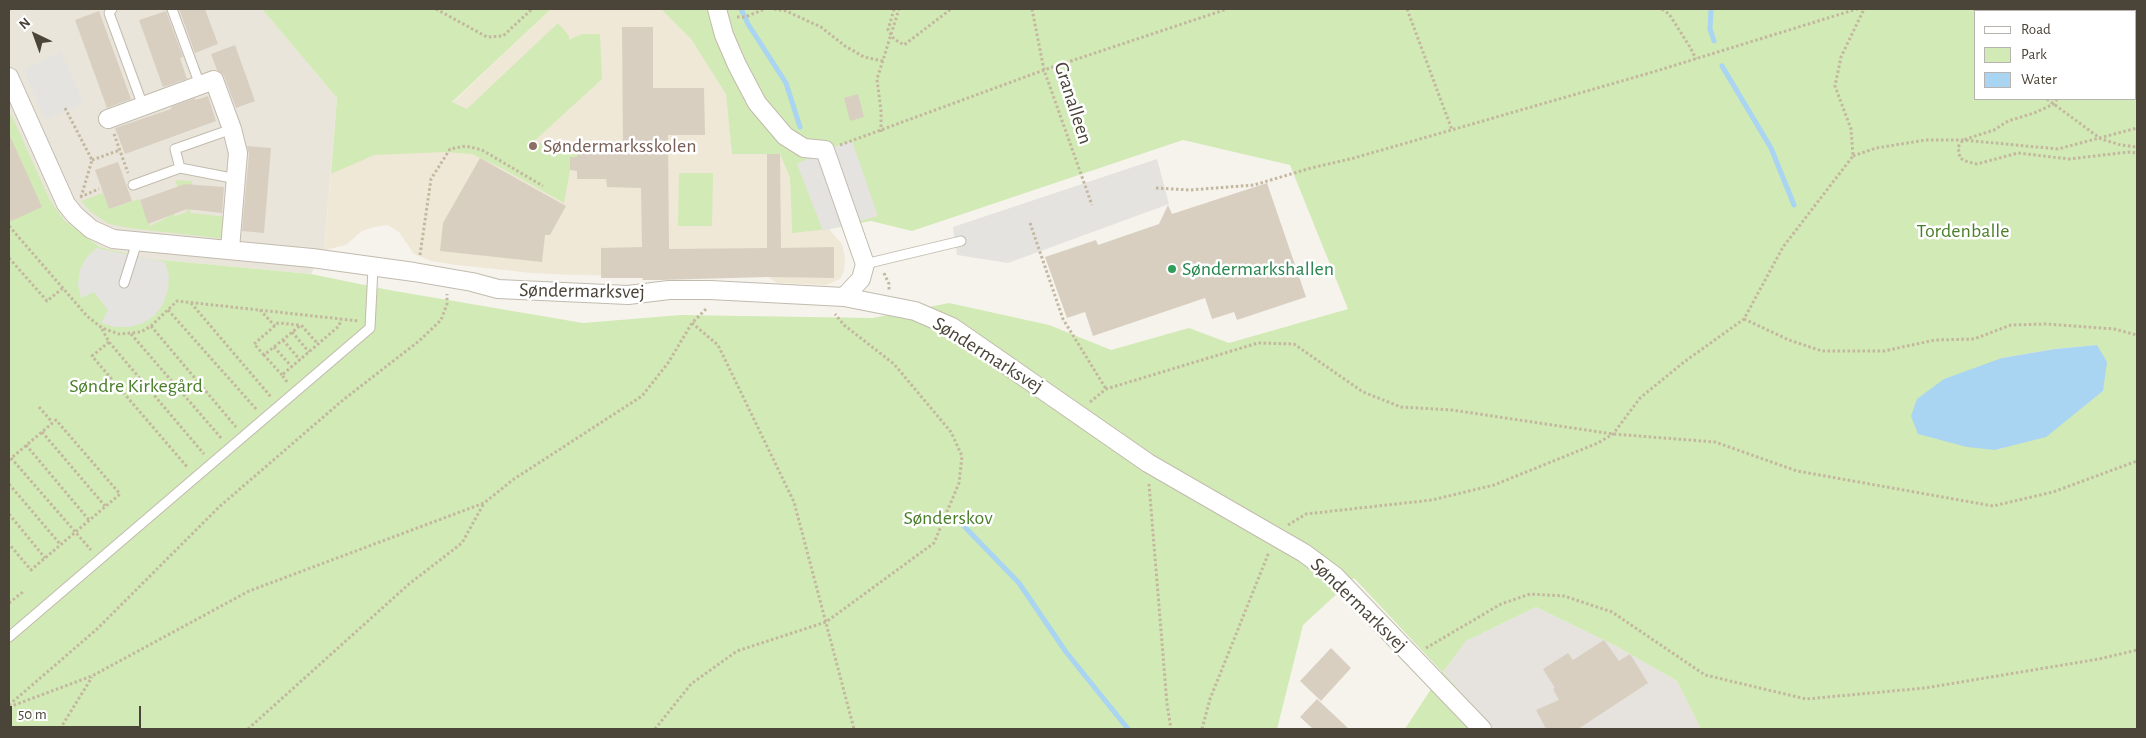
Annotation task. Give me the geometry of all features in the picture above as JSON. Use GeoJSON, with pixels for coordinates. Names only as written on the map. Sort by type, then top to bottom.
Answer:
{"type":"FeatureCollection","features":[{"type":"Feature","properties":{"kind":"street"},"geometry":{"type":"LineString","coordinates":[[718,13],[737,65],[757,103],[785,136],[804,148],[825,150],[865,264],[861,279],[839,304]]}},
{"type":"Feature","properties":{"kind":"street","name":"Søndermarksvej"},"geometry":{"type":"LineString","coordinates":[[9,78],[66,204],[91,229],[113,239],[230,249],[414,272],[472,282],[498,289],[628,295],[669,290],[710,290],[915,311],[952,327],[1148,463],[1304,553],[1335,576],[1482,729]]}},
{"type":"Feature","properties":{"kind":"street"},"geometry":{"type":"LineString","coordinates":[[108,119],[214,80],[232,129],[238,153],[230,249]]}},
{"type":"Feature","properties":{"kind":"lane"},"geometry":{"type":"LineString","coordinates":[[112,9],[109,13],[143,106]]}},
{"type":"Feature","properties":{"kind":"lane"},"geometry":{"type":"LineString","coordinates":[[172,9],[200,85]]}},
{"type":"Feature","properties":{"kind":"lane"},"geometry":{"type":"LineString","coordinates":[[180,168],[175,149],[232,129]]}},
{"type":"Feature","properties":{"kind":"lane"},"geometry":{"type":"LineString","coordinates":[[133,185],[180,168],[237,179]]}},
{"type":"Feature","properties":{"kind":"lane"},"geometry":{"type":"LineString","coordinates":[[865,264],[961,240]]}},
{"type":"Feature","properties":{"kind":"lane"},"geometry":{"type":"LineString","coordinates":[[124,283],[137,242]]}},
{"type":"Feature","properties":{"kind":"lane"},"geometry":{"type":"LineString","coordinates":[[9,637],[370,328],[373,268]]}},
{"type":"Feature","properties":{"kind":"path"},"geometry":{"type":"LineString","coordinates":[[436,9],[487,38],[503,36],[532,9]]}},
{"type":"Feature","properties":{"kind":"path"},"geometry":{"type":"LineString","coordinates":[[718,13],[745,17],[765,9]]}},
{"type":"Feature","properties":{"kind":"path"},"geometry":{"type":"LineString","coordinates":[[774,9],[786,11],[821,27],[845,46],[864,57],[883,61]]}},
{"type":"Feature","properties":{"kind":"path"},"geometry":{"type":"LineString","coordinates":[[894,9],[888,30],[894,39],[904,45],[951,9]]}},
{"type":"Feature","properties":{"kind":"path"},"geometry":{"type":"LineString","coordinates":[[880,132],[881,111],[877,79],[899,9]]}},
{"type":"Feature","properties":{"kind":"path","name":"Granalleen"},"geometry":{"type":"LineString","coordinates":[[1032,9],[1044,70],[1092,205]]}},
{"type":"Feature","properties":{"kind":"path"},"geometry":{"type":"LineString","coordinates":[[825,150],[880,132],[1044,70],[1226,9]]}},
{"type":"Feature","properties":{"kind":"path"},"geometry":{"type":"LineString","coordinates":[[1407,9],[1452,130]]}},
{"type":"Feature","properties":{"kind":"path"},"geometry":{"type":"LineString","coordinates":[[1662,9],[1670,14],[1696,59]]}},
{"type":"Feature","properties":{"kind":"path"},"geometry":{"type":"LineString","coordinates":[[1156,188],[1190,190],[1254,185],[1696,59],[1854,9]]}},
{"type":"Feature","properties":{"kind":"path"},"geometry":{"type":"LineString","coordinates":[[1853,156],[1851,130],[1835,86],[1841,57],[1864,9]]}},
{"type":"Feature","properties":{"kind":"path"},"geometry":{"type":"LineString","coordinates":[[2048,100],[2101,139],[2121,145],[2137,147]]}},
{"type":"Feature","properties":{"kind":"path"},"geometry":{"type":"LineString","coordinates":[[2056,100],[2054,104],[1962,140],[1958,148],[1960,158],[1977,164],[2018,152],[2069,159],[2137,152]]}},
{"type":"Feature","properties":{"kind":"path"},"geometry":{"type":"LineString","coordinates":[[65,108],[92,160],[81,197]]}},
{"type":"Feature","properties":{"kind":"path"},"geometry":{"type":"LineString","coordinates":[[108,119],[133,185]]}},
{"type":"Feature","properties":{"kind":"path"},"geometry":{"type":"LineString","coordinates":[[1202,729],[1210,699],[1261,568],[1276,538],[1291,522],[1306,514],[1432,500],[1494,485],[1598,443],[1613,434],[1640,398],[1684,362],[1744,319],[1783,247],[1853,156],[1876,148],[1926,140],[1962,140],[2058,149],[2137,128]]}},
{"type":"Feature","properties":{"kind":"path"},"geometry":{"type":"LineString","coordinates":[[414,272],[420,253],[431,179],[450,149],[466,146],[482,150],[543,186]]}},
{"type":"Feature","properties":{"kind":"path"},"geometry":{"type":"LineString","coordinates":[[92,160],[120,150]]}},
{"type":"Feature","properties":{"kind":"path"},"geometry":{"type":"LineString","coordinates":[[1030,223],[1063,319],[1106,389]]}},
{"type":"Feature","properties":{"kind":"path"},"geometry":{"type":"LineString","coordinates":[[9,226],[87,316],[102,328],[119,334],[141,332],[151,326],[177,301],[370,322]]}},
{"type":"Feature","properties":{"kind":"path"},"geometry":{"type":"LineString","coordinates":[[9,236],[13,232]]}},
{"type":"Feature","properties":{"kind":"path"},"geometry":{"type":"LineString","coordinates":[[9,258],[47,301],[62,288]]}},
{"type":"Feature","properties":{"kind":"path"},"geometry":{"type":"LineString","coordinates":[[9,706],[97,629],[219,507],[344,400],[419,341],[441,320],[447,304],[450,279]]}},
{"type":"Feature","properties":{"kind":"path"},"geometry":{"type":"LineString","coordinates":[[9,706],[92,676],[249,591],[484,504],[514,479],[642,396],[668,363],[692,323],[710,305],[710,290]]}},
{"type":"Feature","properties":{"kind":"path"},"geometry":{"type":"LineString","coordinates":[[190,302],[279,406]]}},
{"type":"Feature","properties":{"kind":"path"},"geometry":{"type":"LineString","coordinates":[[655,729],[691,684],[737,651],[826,622],[934,543],[959,483],[962,456],[951,432],[894,364],[844,325],[839,304]]}},
{"type":"Feature","properties":{"kind":"path"},"geometry":{"type":"LineString","coordinates":[[168,310],[264,418]]}},
{"type":"Feature","properties":{"kind":"path"},"geometry":{"type":"LineString","coordinates":[[260,310],[275,326]]}},
{"type":"Feature","properties":{"kind":"path"},"geometry":{"type":"LineString","coordinates":[[282,375],[339,326],[342,318]]}},
{"type":"Feature","properties":{"kind":"path"},"geometry":{"type":"LineString","coordinates":[[1744,319],[1789,340],[1822,352],[1884,351],[1935,340],[1974,339],[2011,325],[2047,324],[2114,329],[2137,335]]}},
{"type":"Feature","properties":{"kind":"path"},"geometry":{"type":"LineString","coordinates":[[296,392],[254,344],[278,323],[301,325],[318,344]]}},
{"type":"Feature","properties":{"kind":"path"},"geometry":{"type":"LineString","coordinates":[[692,323],[718,345],[794,502],[854,729]]}},
{"type":"Feature","properties":{"kind":"path"},"geometry":{"type":"LineString","coordinates":[[264,355],[301,325]]}},
{"type":"Feature","properties":{"kind":"path"},"geometry":{"type":"LineString","coordinates":[[151,326],[244,436]]}},
{"type":"Feature","properties":{"kind":"path"},"geometry":{"type":"LineString","coordinates":[[102,328],[109,342],[212,464]]}},
{"type":"Feature","properties":{"kind":"path"},"geometry":{"type":"LineString","coordinates":[[292,332],[309,352]]}},
{"type":"Feature","properties":{"kind":"path"},"geometry":{"type":"LineString","coordinates":[[131,334],[230,449]]}},
{"type":"Feature","properties":{"kind":"path"},"geometry":{"type":"LineString","coordinates":[[283,339],[300,360]]}},
{"type":"Feature","properties":{"kind":"path"},"geometry":{"type":"LineString","coordinates":[[109,342],[92,356],[196,477]]}},
{"type":"Feature","properties":{"kind":"path"},"geometry":{"type":"LineString","coordinates":[[1076,412],[1106,389],[1258,343],[1294,344],[1364,392],[1400,407],[1452,410],[1613,434],[1715,442],[1797,471],[1993,506],[2054,492],[2137,461]]}},
{"type":"Feature","properties":{"kind":"path"},"geometry":{"type":"LineString","coordinates":[[274,347],[292,367]]}},
{"type":"Feature","properties":{"kind":"path"},"geometry":{"type":"LineString","coordinates":[[39,407],[52,422]]}},
{"type":"Feature","properties":{"kind":"path"},"geometry":{"type":"LineString","coordinates":[[9,544],[31,570],[60,544],[75,532],[105,506],[120,494],[56,420],[10,459],[75,532],[99,560]]}},
{"type":"Feature","properties":{"kind":"path"},"geometry":{"type":"LineString","coordinates":[[42,432],[105,506]]}},
{"type":"Feature","properties":{"kind":"path"},"geometry":{"type":"LineString","coordinates":[[26,445],[89,520]]}},
{"type":"Feature","properties":{"kind":"path"},"geometry":{"type":"LineString","coordinates":[[1148,463],[1167,704],[1171,729]]}},
{"type":"Feature","properties":{"kind":"path"},"geometry":{"type":"LineString","coordinates":[[9,484],[60,544]]}},
{"type":"Feature","properties":{"kind":"path"},"geometry":{"type":"LineString","coordinates":[[248,729],[409,584],[462,543],[484,504]]}},
{"type":"Feature","properties":{"kind":"path"},"geometry":{"type":"LineString","coordinates":[[9,514],[45,558]]}},
{"type":"Feature","properties":{"kind":"path"},"geometry":{"type":"LineString","coordinates":[[9,603],[24,591]]}},
{"type":"Feature","properties":{"kind":"path"},"geometry":{"type":"LineString","coordinates":[[1413,656],[1501,604],[1530,594],[1564,596],[1612,612],[1705,675],[1806,699],[1925,688],[2099,659],[2137,650]]}},
{"type":"Feature","properties":{"kind":"path"},"geometry":{"type":"LineString","coordinates":[[60,729],[92,676]]}},
{"type":"Feature","properties":{"kind":"shaded area"},"geometry":{"type":"Polygon","coordinates":[[[9,9],[262,9],[337,98],[324,250],[311,274],[151,259],[100,247],[65,221],[50,200],[11,115],[9,116],[9,9]]]}},
{"type":"Feature","properties":{"kind":"shaded area","name":"Søndermarksskolen"},"geometry":{"type":"Polygon","coordinates":[[[551,9],[661,9],[691,39],[727,94],[732,154],[780,154],[790,178],[792,232],[829,229],[842,244],[845,257],[844,271],[840,279],[826,285],[777,283],[768,277],[574,275],[532,273],[457,265],[431,261],[414,254],[399,232],[387,225],[362,231],[346,245],[324,250],[334,136],[452,103],[551,9]]]}},
{"type":"Feature","properties":{"kind":"shaded area"},"geometry":{"type":"Polygon","coordinates":[[[61,52],[84,103],[46,120],[23,70],[61,52]]]}},
{"type":"Feature","properties":{"kind":"shaded area"},"geometry":{"type":"Polygon","coordinates":[[[852,141],[878,216],[823,231],[797,164],[825,150],[852,141]]]}},
{"type":"Feature","properties":{"kind":"shaded area"},"geometry":{"type":"Polygon","coordinates":[[[1157,159],[1169,204],[1008,263],[957,255],[953,227],[1157,159]]]}},
{"type":"Feature","properties":{"kind":"shaded area"},"geometry":{"type":"Polygon","coordinates":[[[96,248],[165,262],[169,276],[168,290],[163,304],[155,315],[143,323],[129,327],[115,327],[101,323],[108,310],[94,292],[81,298],[78,284],[80,270],[86,258],[96,248]]]}},
{"type":"Feature","properties":{"kind":"shaded area"},"geometry":{"type":"Polygon","coordinates":[[[1536,607],[1616,646],[1677,681],[1701,729],[1493,729],[1443,672],[1466,641],[1536,607]]]}},
{"type":"Feature","properties":{"kind":"green space"},"geometry":{"type":"Polygon","coordinates":[[[262,9],[551,9],[452,102],[467,109],[558,23],[569,36],[569,40],[582,34],[600,34],[602,79],[533,142],[577,149],[577,157],[570,157],[570,170],[564,203],[472,154],[444,152],[374,155],[331,174],[337,98],[262,9]]]}},
{"type":"Feature","properties":{"kind":"green space","name":"Sønderskov"},"geometry":{"type":"Polygon","coordinates":[[[661,9],[2137,9],[2137,729],[1701,729],[1677,681],[1616,646],[1536,607],[1466,641],[1443,672],[1493,729],[1405,729],[1442,672],[1354,578],[1303,625],[1277,729],[9,729],[9,116],[11,114],[50,200],[65,221],[100,247],[151,259],[311,274],[389,290],[583,323],[681,315],[873,318],[949,303],[1049,325],[1111,350],[1189,328],[1229,343],[1348,309],[1290,165],[1183,140],[912,231],[871,221],[829,229],[792,233],[790,178],[780,154],[732,154],[726,94],[691,39],[661,9]],[[2097,345],[2055,349],[2002,358],[1995,450],[2046,436],[2103,391],[2097,345]]]}},
{"type":"Feature","properties":{"kind":"green space"},"geometry":{"type":"Polygon","coordinates":[[[679,173],[713,173],[712,226],[678,226],[679,173]]]}},
{"type":"Feature","properties":{"kind":"green space"},"geometry":{"type":"Polygon","coordinates":[[[175,180],[192,181],[190,213],[228,217],[226,239],[109,224],[91,212],[81,201],[103,193],[110,209],[139,199],[150,226],[174,214],[175,216],[187,212],[175,180]]]}},
{"type":"Feature","properties":{"kind":"water"},"geometry":{"type":"Polygon","coordinates":[[[2097,345],[2107,362],[2103,391],[2046,437],[1995,450],[1967,447],[1918,434],[1911,416],[1917,399],[1944,379],[2002,358],[2055,349],[2097,345]]]}},
{"type":"Feature","properties":{"kind":"building"},"geometry":{"type":"Polygon","coordinates":[[[179,9],[205,9],[218,44],[195,53],[179,9]]]}},
{"type":"Feature","properties":{"kind":"building"},"geometry":{"type":"Polygon","coordinates":[[[99,11],[131,99],[107,108],[75,20],[99,11]]]}},
{"type":"Feature","properties":{"kind":"building"},"geometry":{"type":"Polygon","coordinates":[[[166,11],[183,57],[180,58],[187,79],[163,87],[139,20],[166,11]]]}},
{"type":"Feature","properties":{"kind":"building"},"geometry":{"type":"Polygon","coordinates":[[[622,27],[653,27],[653,88],[704,88],[705,135],[668,135],[669,249],[767,248],[767,154],[780,154],[781,248],[834,247],[834,278],[768,277],[642,280],[643,278],[601,278],[601,248],[642,247],[641,188],[607,187],[606,179],[577,179],[577,171],[570,170],[570,157],[577,157],[577,149],[623,149],[622,27]]]}},
{"type":"Feature","properties":{"kind":"building"},"geometry":{"type":"Polygon","coordinates":[[[235,45],[255,101],[236,108],[224,76],[217,70],[211,54],[235,45]]]}},
{"type":"Feature","properties":{"kind":"building"},"geometry":{"type":"Polygon","coordinates":[[[858,94],[864,117],[850,121],[844,98],[858,94]]]}},
{"type":"Feature","properties":{"kind":"building"},"geometry":{"type":"Polygon","coordinates":[[[208,96],[216,121],[125,154],[115,128],[171,109],[171,107],[195,98],[195,100],[208,96]]]}},
{"type":"Feature","properties":{"kind":"building"},"geometry":{"type":"Polygon","coordinates":[[[9,134],[42,207],[9,222],[9,134]]]}},
{"type":"Feature","properties":{"kind":"building"},"geometry":{"type":"Polygon","coordinates":[[[247,146],[271,148],[264,233],[242,231],[249,154],[247,146]]]}},
{"type":"Feature","properties":{"kind":"building"},"geometry":{"type":"Polygon","coordinates":[[[480,158],[566,206],[550,235],[545,235],[542,262],[440,251],[443,223],[480,158]]]}},
{"type":"Feature","properties":{"kind":"building"},"geometry":{"type":"Polygon","coordinates":[[[118,162],[132,201],[109,209],[95,170],[118,162]]]}},
{"type":"Feature","properties":{"kind":"building","name":"Søndermarkshallen"},"geometry":{"type":"Polygon","coordinates":[[[1267,183],[1306,297],[1237,320],[1234,312],[1212,319],[1205,298],[1093,336],[1085,312],[1067,318],[1045,257],[1096,240],[1098,245],[1159,224],[1168,205],[1172,214],[1267,183]]]}},
{"type":"Feature","properties":{"kind":"building"},"geometry":{"type":"Polygon","coordinates":[[[185,184],[224,187],[222,213],[187,209],[148,224],[140,200],[185,184]]]}},
{"type":"Feature","properties":{"kind":"building"},"geometry":{"type":"Polygon","coordinates":[[[1604,640],[1619,661],[1630,654],[1648,683],[1578,729],[1546,729],[1536,710],[1559,700],[1553,689],[1555,688],[1543,669],[1568,653],[1573,660],[1604,640]]]}},
{"type":"Feature","properties":{"kind":"building"},"geometry":{"type":"Polygon","coordinates":[[[1331,648],[1351,668],[1321,701],[1300,681],[1331,648]]]}},
{"type":"Feature","properties":{"kind":"building"},"geometry":{"type":"Polygon","coordinates":[[[1317,699],[1349,729],[1313,729],[1300,717],[1317,699]]]}},
{"type":"Feature","properties":{"kind":"waterway"},"geometry":{"type":"LineString","coordinates":[[741,9],[748,24],[786,83],[800,127]]}},
{"type":"Feature","properties":{"kind":"waterway"},"geometry":{"type":"LineString","coordinates":[[1711,9],[1710,29],[1714,41]]}},
{"type":"Feature","properties":{"kind":"waterway"},"geometry":{"type":"LineString","coordinates":[[1722,66],[1771,148],[1794,205]]}},
{"type":"Feature","properties":{"kind":"waterway"},"geometry":{"type":"LineString","coordinates":[[959,521],[1019,583],[1066,652],[1128,729]]}},
{"type":"Feature","properties":{"kind":"place","name":"Søndermarksskolen"},"geometry":{"type":"Point","coordinates":[533,146]}},
{"type":"Feature","properties":{"kind":"place","name":"Søndermarkshallen"},"geometry":{"type":"Point","coordinates":[1172,269]}},
{"type":"Feature","properties":{"kind":"park label","name":"Tordenballe"},"geometry":{"type":"Point","coordinates":[1963,231]}},
{"type":"Feature","properties":{"kind":"park label","name":"Søndre Kirkegård"},"geometry":{"type":"Point","coordinates":[136,386]}}]}
